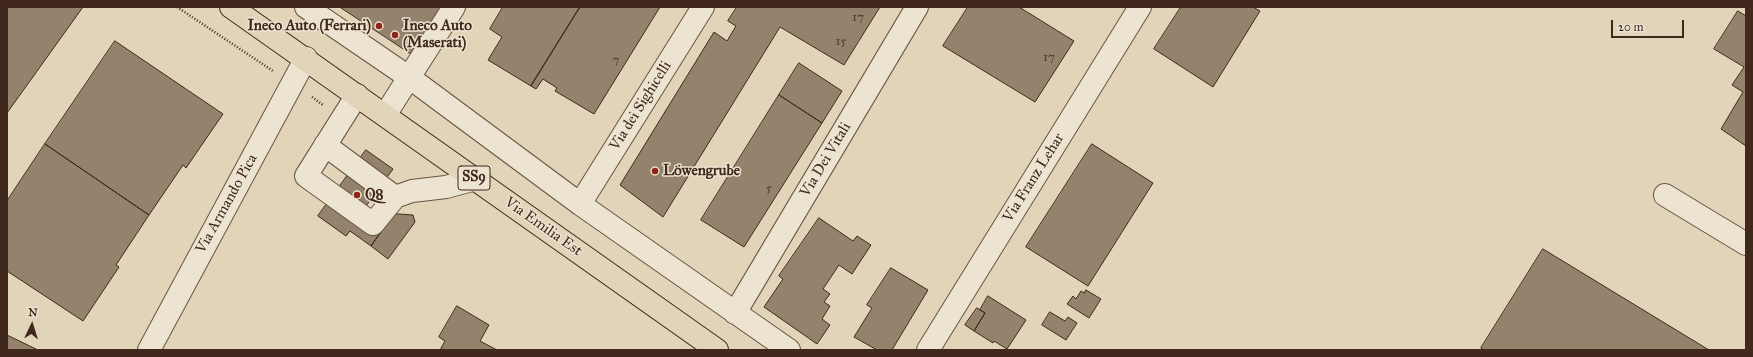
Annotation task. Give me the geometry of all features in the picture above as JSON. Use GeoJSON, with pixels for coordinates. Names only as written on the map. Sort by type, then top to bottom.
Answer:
{"type":"FeatureCollection","features":[{"type":"Feature","properties":{"kind":"main road","name":"Via Emilia Est"},"geometry":{"type":"LineString","coordinates":[[232,7],[717,350]]}},
{"type":"Feature","properties":{"kind":"street"},"geometry":{"type":"LineString","coordinates":[[306,7],[410,78],[580,204],[789,350]]}},
{"type":"Feature","properties":{"kind":"street"},"geometry":{"type":"LineString","coordinates":[[385,115],[454,7]]}},
{"type":"Feature","properties":{"kind":"street","name":"Via dei Sighicelli"},"geometry":{"type":"LineString","coordinates":[[580,204],[703,7]]}},
{"type":"Feature","properties":{"kind":"street","name":"Via Dei Vitali"},"geometry":{"type":"LineString","coordinates":[[735,312],[917,7]]}},
{"type":"Feature","properties":{"kind":"street","name":"Via Franz Lehar"},"geometry":{"type":"LineString","coordinates":[[928,350],[1140,7]]}},
{"type":"Feature","properties":{"kind":"street","name":"Via Armando Pica"},"geometry":{"type":"LineString","coordinates":[[148,350],[306,58]]}},
{"type":"Feature","properties":{"kind":"street"},"geometry":{"type":"LineString","coordinates":[[357,94],[306,176],[373,224],[395,197],[412,191],[446,187],[476,179]]}},
{"type":"Feature","properties":{"kind":"street"},"geometry":{"type":"LineString","coordinates":[[325,145],[395,197]]}},
{"type":"Feature","properties":{"kind":"street"},"geometry":{"type":"LineString","coordinates":[[1665,195],[1746,244]]}},
{"type":"Feature","properties":{"kind":"building"},"geometry":{"type":"Polygon","coordinates":[[[7,7],[83,7],[7,113],[7,7]]]}},
{"type":"Feature","properties":{"kind":"building"},"geometry":{"type":"Polygon","coordinates":[[[340,7],[444,7],[413,55],[340,7]]]}},
{"type":"Feature","properties":{"kind":"building"},"geometry":{"type":"Polygon","coordinates":[[[503,7],[580,7],[531,86],[488,60],[502,37],[490,29],[503,7]]]}},
{"type":"Feature","properties":{"kind":"building"},"geometry":{"type":"Polygon","coordinates":[[[580,7],[660,7],[594,114],[555,91],[557,88],[543,79],[536,89],[531,86],[580,7]]]}},
{"type":"Feature","properties":{"kind":"building"},"geometry":{"type":"Polygon","coordinates":[[[737,7],[880,7],[844,65],[780,27],[663,217],[620,185],[714,32],[727,41],[736,26],[728,21],[737,7]]]}},
{"type":"Feature","properties":{"kind":"building"},"geometry":{"type":"Polygon","coordinates":[[[968,7],[1019,7],[1074,41],[1035,102],[943,46],[968,7]]]}},
{"type":"Feature","properties":{"kind":"building"},"geometry":{"type":"Polygon","coordinates":[[[1181,7],[1253,7],[1260,11],[1213,87],[1154,49],[1181,7]]]}},
{"type":"Feature","properties":{"kind":"building"},"geometry":{"type":"Polygon","coordinates":[[[1738,11],[1746,16],[1746,146],[1721,129],[1743,92],[1732,85],[1744,67],[1714,49],[1738,11]]]}},
{"type":"Feature","properties":{"kind":"building"},"geometry":{"type":"Polygon","coordinates":[[[115,41],[223,114],[186,168],[183,165],[149,215],[45,144],[115,41]]]}},
{"type":"Feature","properties":{"kind":"building"},"geometry":{"type":"Polygon","coordinates":[[[799,63],[842,91],[822,123],[779,95],[799,63]]]}},
{"type":"Feature","properties":{"kind":"building"},"geometry":{"type":"Polygon","coordinates":[[[779,95],[822,123],[744,247],[701,220],[779,95]]]}},
{"type":"Feature","properties":{"kind":"building"},"geometry":{"type":"Polygon","coordinates":[[[45,144],[149,215],[116,265],[119,267],[83,321],[7,271],[7,201],[45,144]]]}},
{"type":"Feature","properties":{"kind":"building"},"geometry":{"type":"Polygon","coordinates":[[[1092,144],[1153,183],[1088,286],[1026,247],[1092,144]]]}},
{"type":"Feature","properties":{"kind":"building"},"geometry":{"type":"Polygon","coordinates":[[[366,150],[393,169],[366,206],[388,222],[371,246],[350,231],[346,236],[318,216],[366,150]]]}},
{"type":"Feature","properties":{"kind":"building"},"geometry":{"type":"Polygon","coordinates":[[[393,215],[413,215],[415,222],[388,259],[371,246],[393,215]]]}},
{"type":"Feature","properties":{"kind":"building"},"geometry":{"type":"Polygon","coordinates":[[[819,218],[853,241],[857,236],[871,245],[852,274],[839,265],[823,289],[830,294],[824,302],[830,306],[822,319],[830,325],[817,344],[764,307],[783,279],[779,276],[819,218]]]}},
{"type":"Feature","properties":{"kind":"building"},"geometry":{"type":"Polygon","coordinates":[[[1543,249],[1709,350],[1484,350],[1481,348],[1543,249]]]}},
{"type":"Feature","properties":{"kind":"building"},"geometry":{"type":"Polygon","coordinates":[[[891,268],[928,290],[892,350],[877,350],[854,337],[872,308],[867,305],[891,268]]]}},
{"type":"Feature","properties":{"kind":"building"},"geometry":{"type":"Polygon","coordinates":[[[1086,290],[1101,299],[1089,318],[1067,304],[1073,296],[1076,299],[1081,291],[1084,293],[1086,290]]]}},
{"type":"Feature","properties":{"kind":"building"},"geometry":{"type":"Polygon","coordinates":[[[988,296],[1026,320],[1007,349],[994,341],[993,343],[974,331],[985,313],[980,310],[988,296]]]}},
{"type":"Feature","properties":{"kind":"building"},"geometry":{"type":"Polygon","coordinates":[[[457,306],[489,325],[480,341],[497,350],[440,350],[445,341],[439,337],[457,306]]]}},
{"type":"Feature","properties":{"kind":"building"},"geometry":{"type":"Polygon","coordinates":[[[977,308],[985,313],[974,331],[965,325],[977,308]]]}},
{"type":"Feature","properties":{"kind":"building"},"geometry":{"type":"Polygon","coordinates":[[[1050,312],[1065,321],[1068,317],[1077,323],[1066,340],[1042,325],[1050,312]]]}},
{"type":"Feature","properties":{"kind":"building"},"geometry":{"type":"Polygon","coordinates":[[[7,335],[38,350],[7,350],[7,335]]]}},
{"type":"Feature","properties":{"kind":"place","name":"Ineco Auto (Ferrari)"},"geometry":{"type":"Point","coordinates":[379,26]}},
{"type":"Feature","properties":{"kind":"place","name":"Ineco Auto (Maserati)"},"geometry":{"type":"Point","coordinates":[395,35]}},
{"type":"Feature","properties":{"kind":"place","name":"Löwengrube"},"geometry":{"type":"Point","coordinates":[655,171]}},
{"type":"Feature","properties":{"kind":"place","name":"Q8"},"geometry":{"type":"Point","coordinates":[357,195]}}]}
